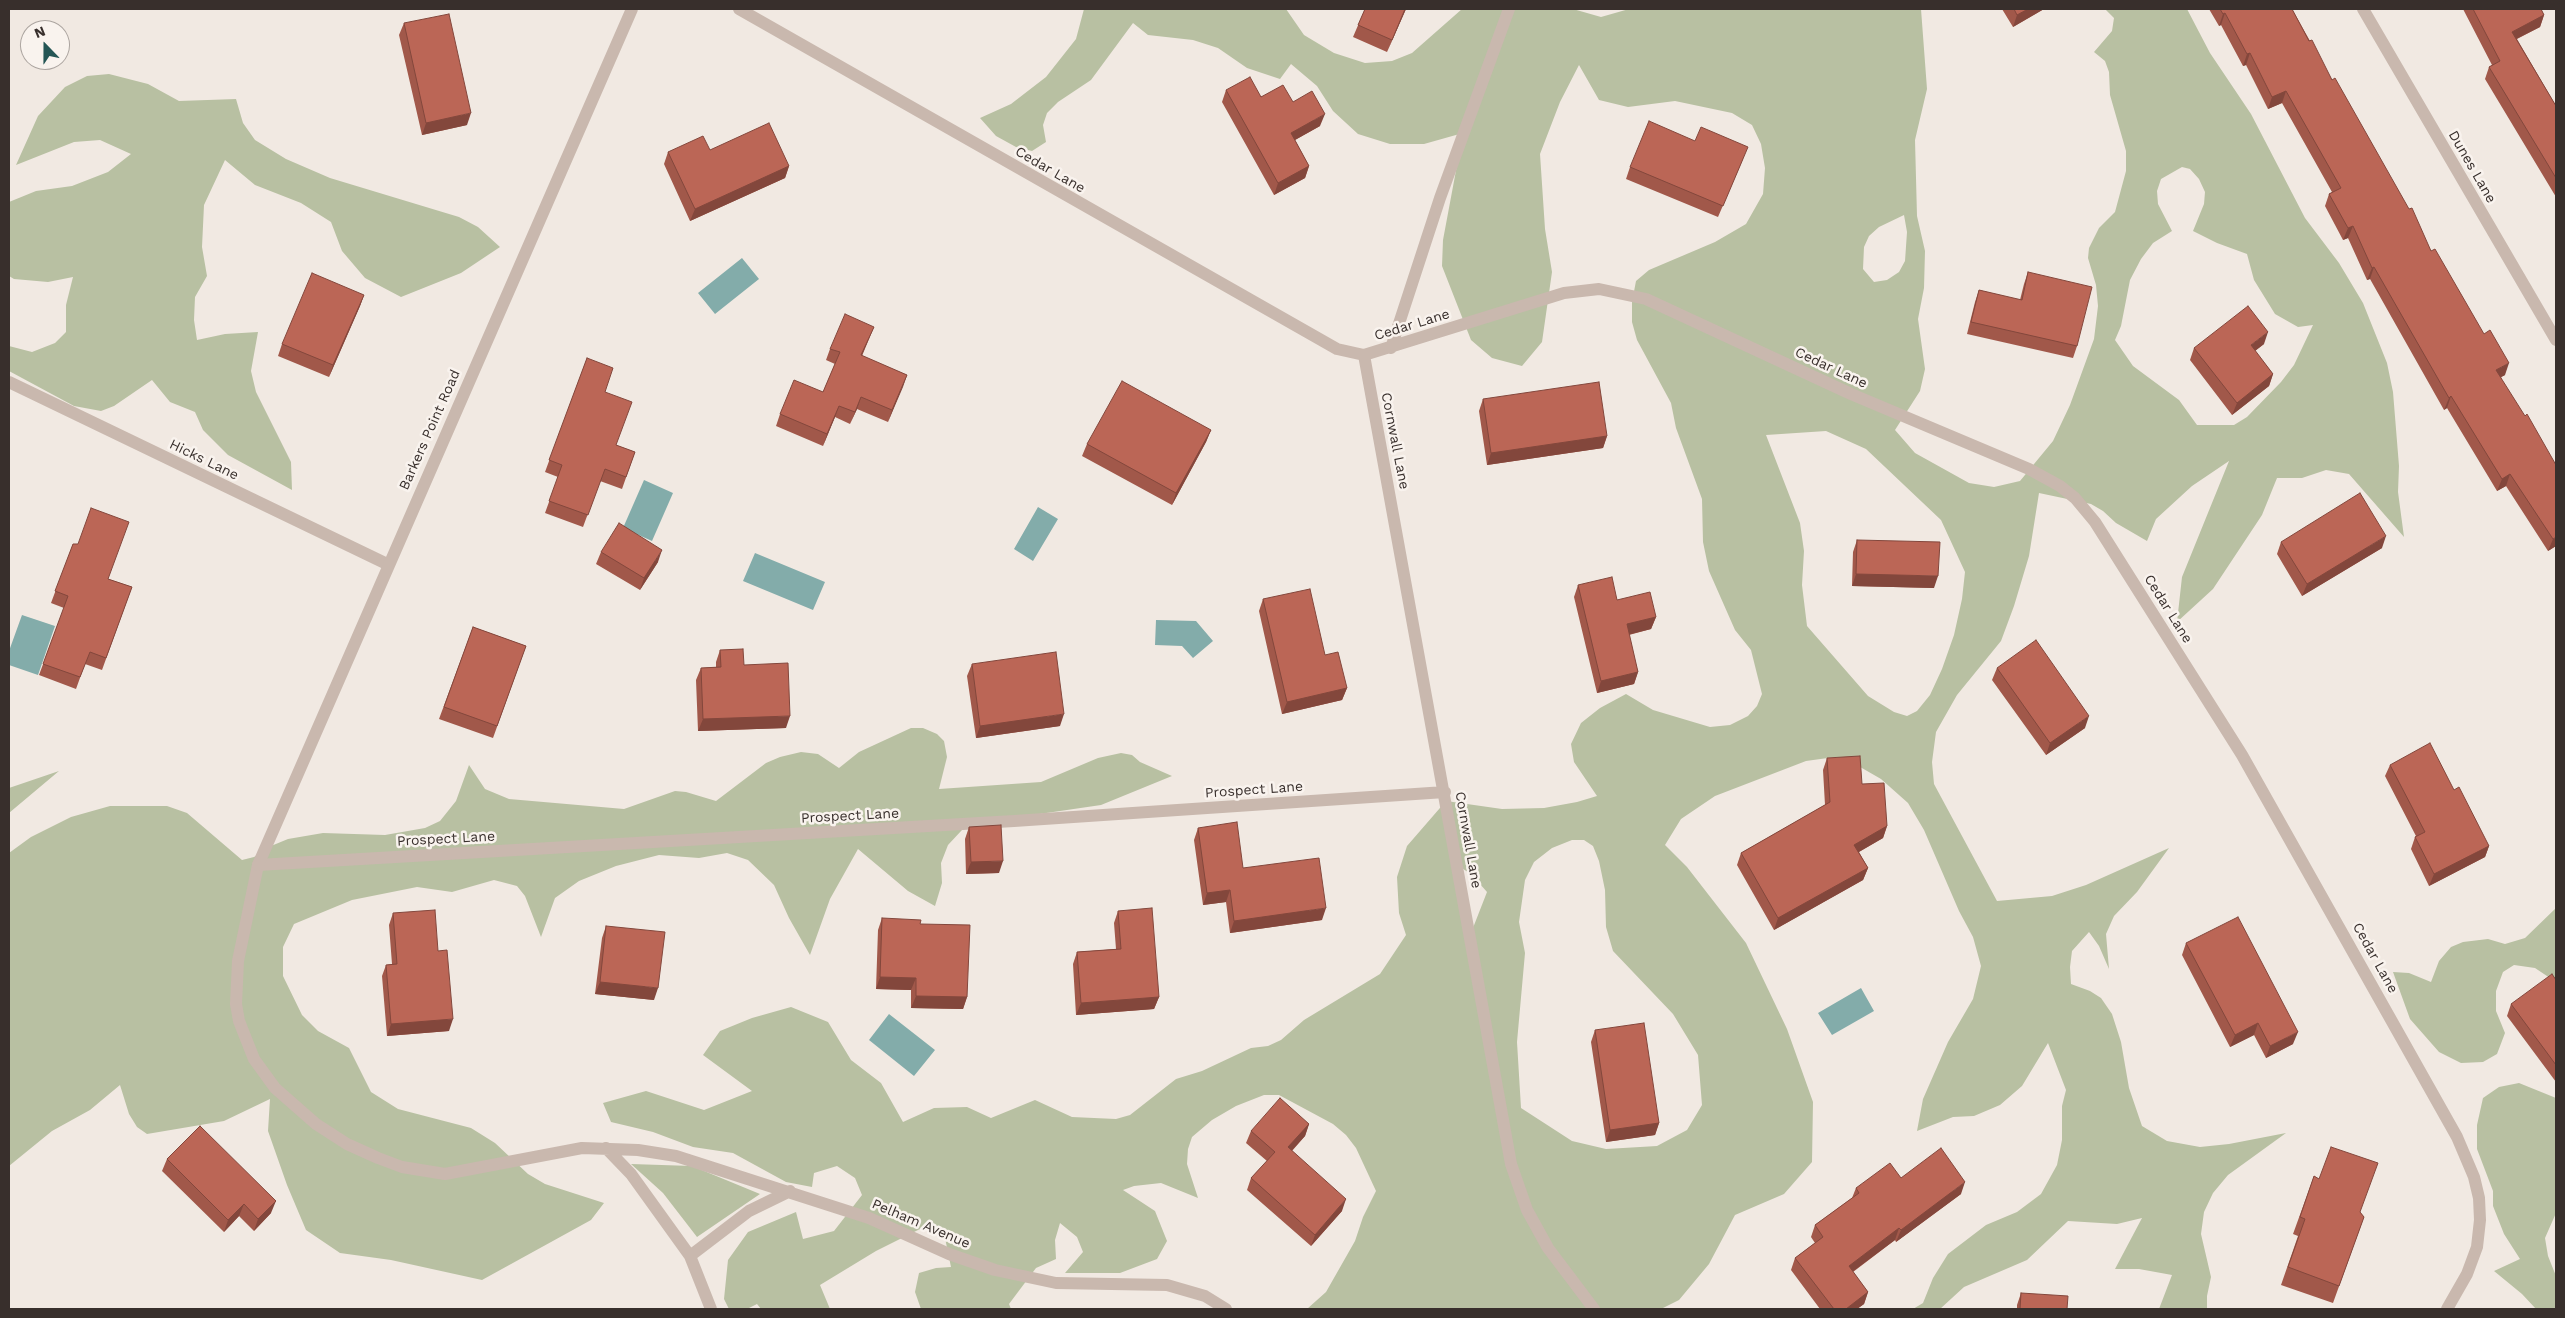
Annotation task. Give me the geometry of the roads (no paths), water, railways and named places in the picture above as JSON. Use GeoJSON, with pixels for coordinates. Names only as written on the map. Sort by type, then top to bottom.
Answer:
{"type":"FeatureCollection","features":[{"type":"Feature","properties":{"kind":"street","name":"Barkers Point Road"},"geometry":{"type":"LineString","coordinates":[[606,1148],[564,1150],[445,1174],[402,1167],[378,1158],[347,1144],[316,1124],[275,1088],[254,1059],[239,1021],[236,1004],[238,961],[258,865],[387,564],[632,9]]}},
{"type":"Feature","properties":{"kind":"street","name":"Cedar Lane"},"geometry":{"type":"LineString","coordinates":[[739,9],[1337,349],[1364,355],[1564,293],[1600,289],[1646,299],[1851,394],[2029,469],[2060,486],[2075,498],[2095,522],[2242,755],[2457,1137],[2474,1177],[2479,1198],[2480,1220],[2477,1247],[2467,1274],[2446,1309]]}},
{"type":"Feature","properties":{"kind":"street"},"geometry":{"type":"LineString","coordinates":[[1390,348],[1440,198],[1509,9]]}},
{"type":"Feature","properties":{"kind":"street","name":"Dunes Lane"},"geometry":{"type":"LineString","coordinates":[[2363,9],[2556,340]]}},
{"type":"Feature","properties":{"kind":"street","name":"Cornwall Lane"},"geometry":{"type":"LineString","coordinates":[[1364,355],[1511,1164],[1527,1210],[1548,1248],[1594,1309]]}},
{"type":"Feature","properties":{"kind":"street","name":"Hicks Lane"},"geometry":{"type":"LineString","coordinates":[[9,382],[387,564]]}},
{"type":"Feature","properties":{"kind":"street","name":"Prospect Lane"},"geometry":{"type":"LineString","coordinates":[[258,865],[1014,822],[1444,792]]}},
{"type":"Feature","properties":{"kind":"street"},"geometry":{"type":"LineString","coordinates":[[606,1148],[631,1174],[690,1256],[711,1309]]}},
{"type":"Feature","properties":{"kind":"street","name":"Pelham Avenue"},"geometry":{"type":"LineString","coordinates":[[606,1148],[676,1156],[790,1191],[870,1218],[949,1254],[995,1270],[1056,1283],[1167,1285],[1205,1296],[1226,1309]]}},
{"type":"Feature","properties":{"kind":"street"},"geometry":{"type":"LineString","coordinates":[[690,1256],[750,1210],[790,1191]]}},
{"type":"Feature","properties":{"kind":"water"},"geometry":{"type":"Polygon","coordinates":[[[742,258],[759,279],[715,314],[698,293],[742,258]]]}},
{"type":"Feature","properties":{"kind":"water"},"geometry":{"type":"Polygon","coordinates":[[[644,480],[673,493],[652,541],[623,528],[644,480]]]}},
{"type":"Feature","properties":{"kind":"water"},"geometry":{"type":"Polygon","coordinates":[[[1038,507],[1058,519],[1033,561],[1014,549],[1038,507]]]}},
{"type":"Feature","properties":{"kind":"water"},"geometry":{"type":"Polygon","coordinates":[[[755,553],[825,582],[813,610],[743,581],[755,553]]]}},
{"type":"Feature","properties":{"kind":"water"},"geometry":{"type":"Polygon","coordinates":[[[22,615],[55,626],[38,675],[9,665],[9,651],[22,615]]]}},
{"type":"Feature","properties":{"kind":"water"},"geometry":{"type":"Polygon","coordinates":[[[1156,620],[1196,621],[1213,641],[1193,658],[1182,646],[1155,645],[1156,620]]]}},
{"type":"Feature","properties":{"kind":"water"},"geometry":{"type":"Polygon","coordinates":[[[1861,988],[1874,1011],[1832,1035],[1818,1013],[1861,988]]]}},
{"type":"Feature","properties":{"kind":"water"},"geometry":{"type":"Polygon","coordinates":[[[889,1014],[935,1050],[914,1076],[869,1040],[889,1014]]]}}]}
